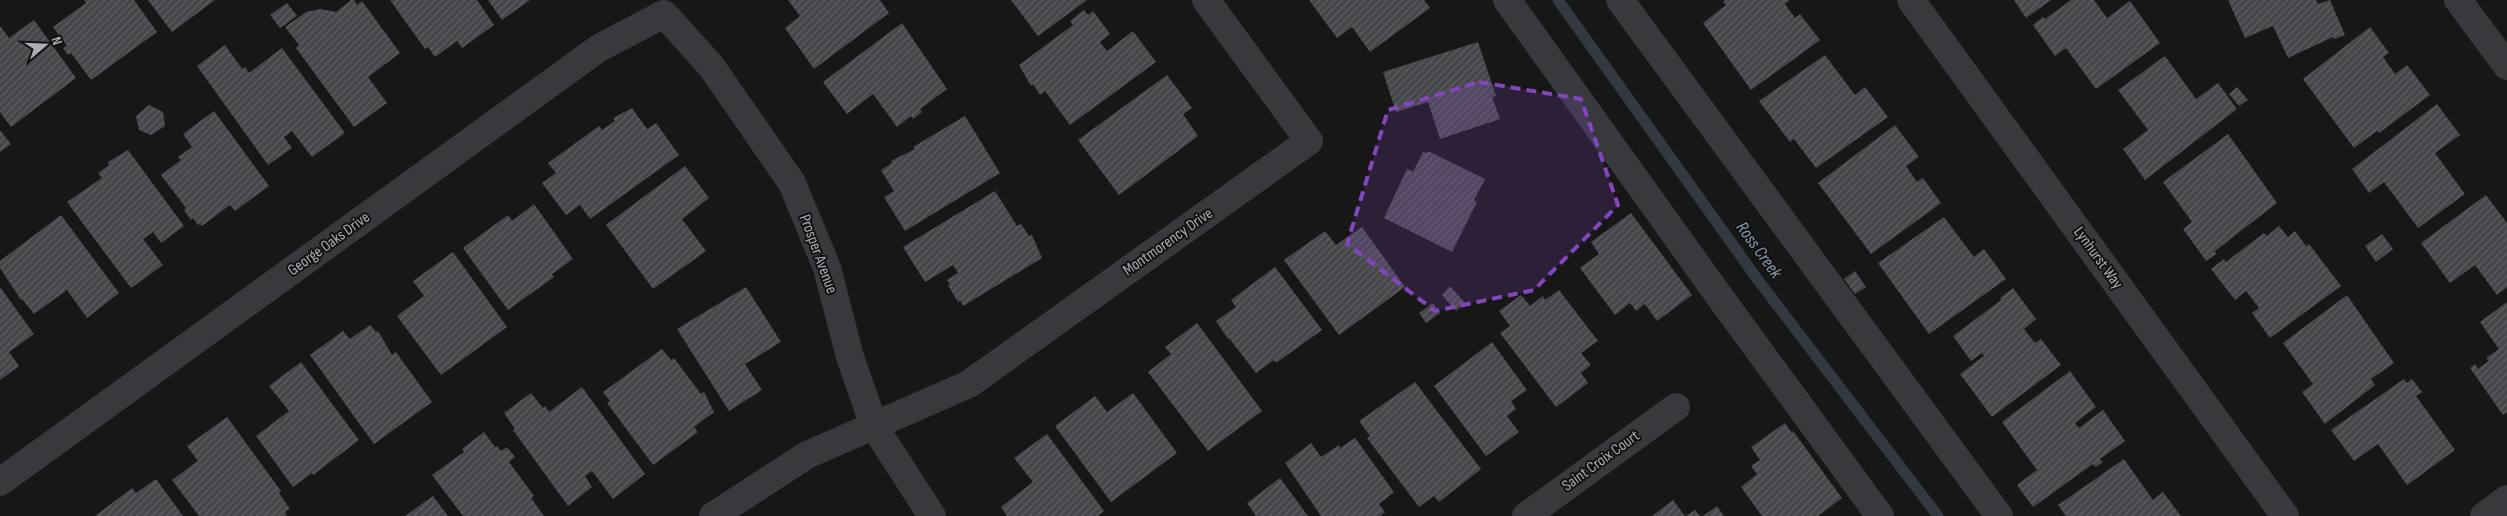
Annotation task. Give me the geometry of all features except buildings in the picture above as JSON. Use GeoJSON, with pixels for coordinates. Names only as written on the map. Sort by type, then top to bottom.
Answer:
{"type":"FeatureCollection","features":[{"type":"Feature","properties":{"kind":"street","name":"Montmorency Drive"},"geometry":{"type":"LineString","coordinates":[[874,426],[969,384],[1309,141],[1206,0]]}},
{"type":"Feature","properties":{"kind":"street"},"geometry":{"type":"LineString","coordinates":[[1507,0],[1710,284],[1880,516]]}},
{"type":"Feature","properties":{"kind":"street"},"geometry":{"type":"LineString","coordinates":[[1620,0],[1999,516]]}},
{"type":"Feature","properties":{"kind":"street","name":"Lynhurst Way"},"geometry":{"type":"LineString","coordinates":[[1910,0],[2285,516]]}},
{"type":"Feature","properties":{"kind":"street"},"geometry":{"type":"LineString","coordinates":[[2458,0],[2507,66]]}},
{"type":"Feature","properties":{"kind":"street","name":"Prosper Avenue"},"geometry":{"type":"LineString","coordinates":[[664,14],[712,66],[792,183],[827,268],[850,357],[874,426],[932,516]]}},
{"type":"Feature","properties":{"kind":"street","name":"George Oaks Drive"},"geometry":{"type":"LineString","coordinates":[[0,482],[599,48],[664,14]]}},
{"type":"Feature","properties":{"kind":"street","name":"Saint Croix Court"},"geometry":{"type":"LineString","coordinates":[[1526,516],[1676,406]]}},
{"type":"Feature","properties":{"kind":"street"},"geometry":{"type":"LineString","coordinates":[[713,516],[807,455],[874,426]]}},
{"type":"Feature","properties":{"kind":"street"},"geometry":{"type":"LineString","coordinates":[[2484,516],[2507,499]]}},
{"type":"Feature","properties":{"kind":"highlighted area"},"geometry":{"type":"Polygon","coordinates":[[[1479,82],[1581,99],[1618,205],[1534,290],[1435,311],[1347,244],[1388,110],[1479,82]]]}},
{"type":"Feature","properties":{"kind":"waterway","name":"Ross Creek"},"geometry":{"type":"LineString","coordinates":[[1558,0],[1758,280],[1938,516]]}}]}
